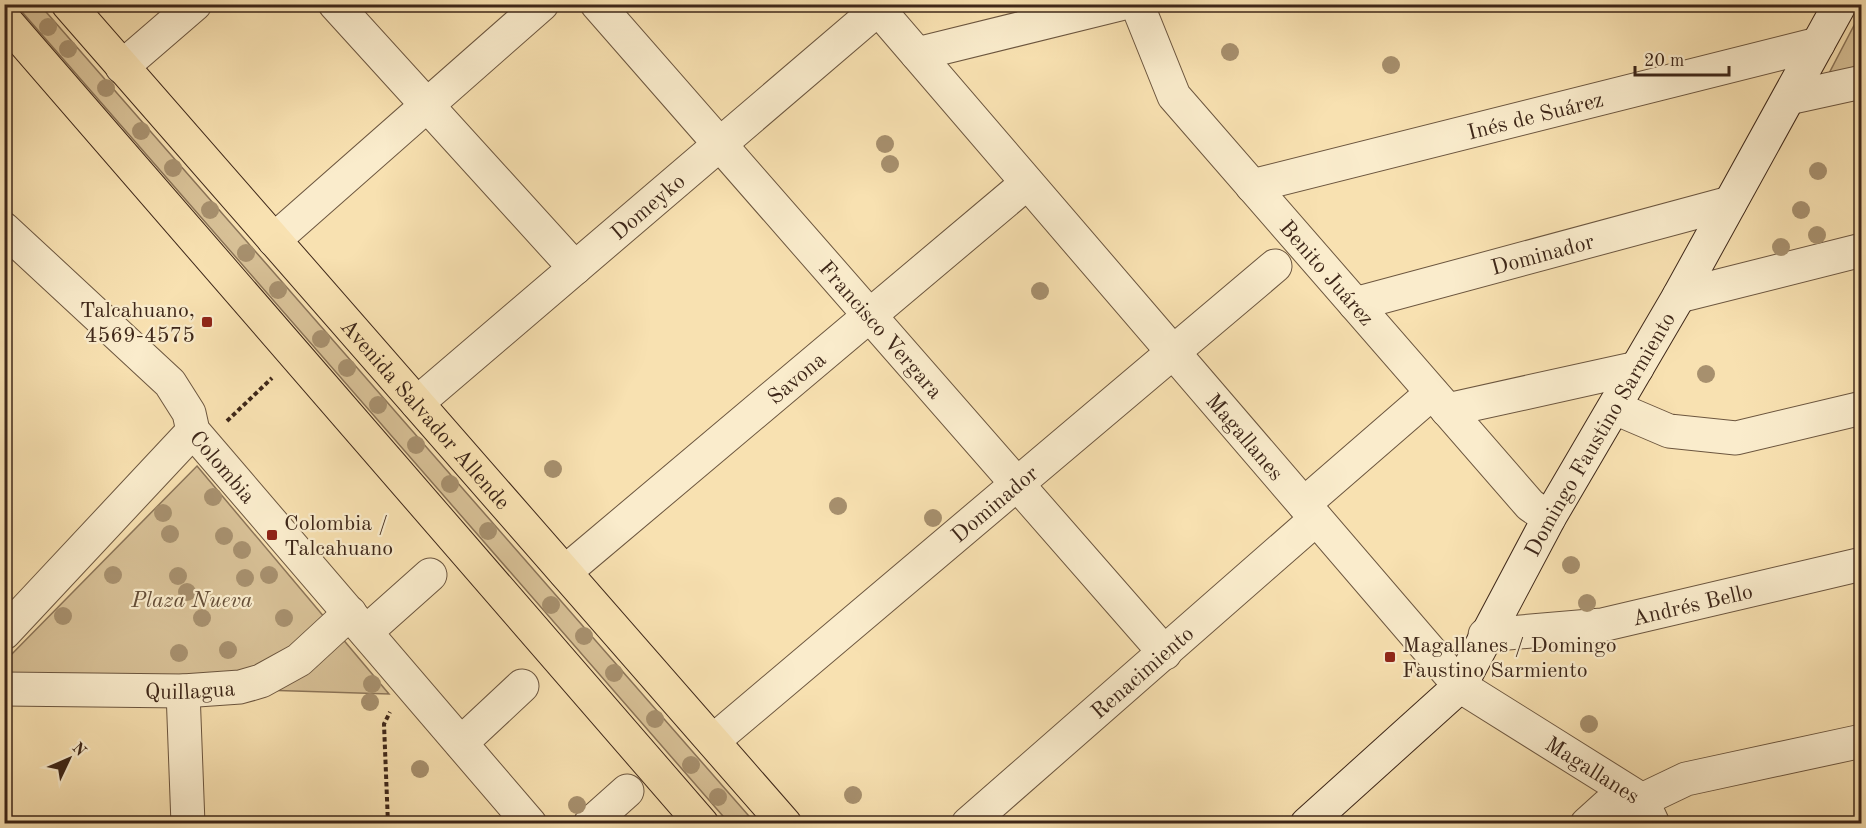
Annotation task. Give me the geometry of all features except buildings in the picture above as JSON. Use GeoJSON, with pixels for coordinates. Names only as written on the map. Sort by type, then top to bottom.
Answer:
{"type":"FeatureCollection","features":[{"type":"Feature","properties":{"kind":"highway","name":"Avenida Salvador Allende"},"geometry":{"type":"LineString","coordinates":[[68,4],[785,824]]}},
{"type":"Feature","properties":{"kind":"highway"},"geometry":{"type":"LineString","coordinates":[[4,19],[702,824]]}},
{"type":"Feature","properties":{"kind":"street"},"geometry":{"type":"LineString","coordinates":[[122,67],[195,4]]}},
{"type":"Feature","properties":{"kind":"street"},"geometry":{"type":"LineString","coordinates":[[335,4],[575,268]]}},
{"type":"Feature","properties":{"kind":"street"},"geometry":{"type":"LineString","coordinates":[[274,240],[542,4]]}},
{"type":"Feature","properties":{"kind":"street","name":"Francisco Vergara"},"geometry":{"type":"LineString","coordinates":[[597,4],[1165,653]]}},
{"type":"Feature","properties":{"kind":"street"},"geometry":{"type":"LineString","coordinates":[[917,54],[1120,4]]}},
{"type":"Feature","properties":{"kind":"street","name":"Benito Juárez"},"geometry":{"type":"LineString","coordinates":[[1137,4],[1174,96],[1530,505],[1549,518]]}},
{"type":"Feature","properties":{"kind":"street","name":"Domingo Faustino Sarmiento"},"geometry":{"type":"LineString","coordinates":[[1308,824],[1460,686],[1549,518],[1679,296],[1840,4]]}},
{"type":"Feature","properties":{"kind":"street","name":"Domeyko"},"geometry":{"type":"LineString","coordinates":[[417,403],[720,144],[876,7]]}},
{"type":"Feature","properties":{"kind":"street","name":"Magallanes"},"geometry":{"type":"LineString","coordinates":[[876,7],[1460,686],[1647,812]]}},
{"type":"Feature","properties":{"kind":"street","name":"Inés de Suárez"},"geometry":{"type":"LineString","coordinates":[[1252,186],[1818,44]]}},
{"type":"Feature","properties":{"kind":"street"},"geometry":{"type":"LineString","coordinates":[[1789,98],[1862,82]]}},
{"type":"Feature","properties":{"kind":"street","name":"Savona"},"geometry":{"type":"LineString","coordinates":[[565,572],[1027,183]]}},
{"type":"Feature","properties":{"kind":"street","name":"Dominador"},"geometry":{"type":"LineString","coordinates":[[1355,304],[1730,203]]}},
{"type":"Feature","properties":{"kind":"street","name":"Colombia"},"geometry":{"type":"LineString","coordinates":[[4,229],[170,383],[189,413],[198,437],[530,824]]}},
{"type":"Feature","properties":{"kind":"street"},"geometry":{"type":"LineString","coordinates":[[1679,296],[1862,250]]}},
{"type":"Feature","properties":{"kind":"street","name":"Dominador"},"geometry":{"type":"LineString","coordinates":[[713,741],[1275,266]]}},
{"type":"Feature","properties":{"kind":"street","name":"Renacimiento"},"geometry":{"type":"LineString","coordinates":[[968,824],[1165,653],[1310,511],[1440,401],[1637,368]]}},
{"type":"Feature","properties":{"kind":"street"},"geometry":{"type":"LineString","coordinates":[[1615,408],[1669,431],[1736,438],[1862,408]]}},
{"type":"Feature","properties":{"kind":"street"},"geometry":{"type":"LineString","coordinates":[[4,633],[198,437]]}},
{"type":"Feature","properties":{"kind":"street","name":"Andrés Bello"},"geometry":{"type":"LineString","coordinates":[[1485,635],[1602,625],[1862,564]]}},
{"type":"Feature","properties":{"kind":"street","name":"Quillagua"},"geometry":{"type":"LineString","coordinates":[[4,689],[183,691],[240,687],[261,681],[299,660],[430,575]]}},
{"type":"Feature","properties":{"kind":"street"},"geometry":{"type":"LineString","coordinates":[[461,743],[522,686]]}},
{"type":"Feature","properties":{"kind":"street"},"geometry":{"type":"LineString","coordinates":[[183,691],[188,824]]}},
{"type":"Feature","properties":{"kind":"street"},"geometry":{"type":"LineString","coordinates":[[1587,824],[1608,805],[1647,812],[1686,779],[1862,741]]}},
{"type":"Feature","properties":{"kind":"street"},"geometry":{"type":"LineString","coordinates":[[590,824],[627,791]]}},
{"type":"Feature","properties":{"kind":"path"},"geometry":{"type":"LineString","coordinates":[[198,437],[296,355]]}},
{"type":"Feature","properties":{"kind":"path"},"geometry":{"type":"LineString","coordinates":[[388,824],[384,724],[391,712],[414,688]]}},
{"type":"Feature","properties":{"kind":"green space"},"geometry":{"type":"Polygon","coordinates":[[[16,5],[40,5],[755,823],[729,823],[16,5]]]}},
{"type":"Feature","properties":{"kind":"green space"},"geometry":{"type":"Polygon","coordinates":[[[1861,12],[1861,75],[1825,81],[1861,12]]]}},
{"type":"Feature","properties":{"kind":"green space","name":"Plaza Nueva"},"geometry":{"type":"Polygon","coordinates":[[[197,466],[389,694],[5,682],[5,661],[197,466]]]}},
{"type":"Feature","properties":{"kind":"place","name":"Talcahuano, 4569-4575"},"geometry":{"type":"Point","coordinates":[207,322]}},
{"type":"Feature","properties":{"kind":"place","name":"Colombia / Talcahuano"},"geometry":{"type":"Point","coordinates":[272,535]}},
{"type":"Feature","properties":{"kind":"place","name":"Magallanes / Domingo Faustino Sarmiento"},"geometry":{"type":"Point","coordinates":[1390,657]}}]}
